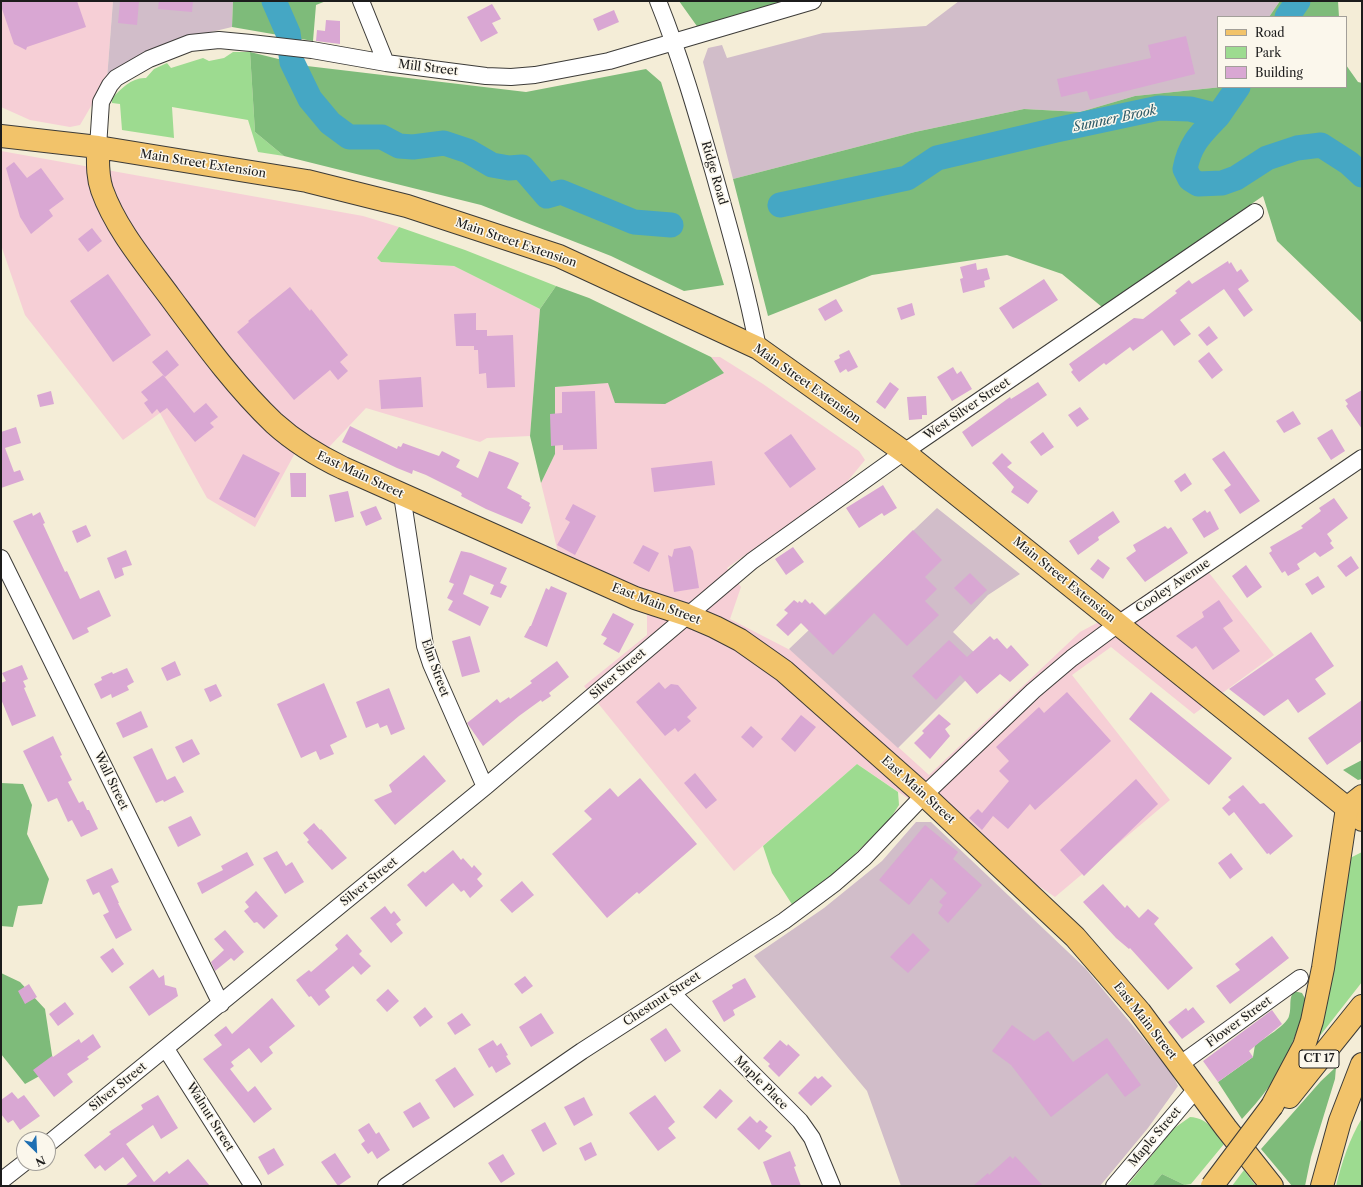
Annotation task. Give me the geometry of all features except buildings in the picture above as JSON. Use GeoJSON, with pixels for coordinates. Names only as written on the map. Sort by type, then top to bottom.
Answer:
{"type":"FeatureCollection","features":[{"type":"Feature","properties":{"kind":"main road"},"geometry":{"type":"LineString","coordinates":[[1,136],[98,148]]}},
{"type":"Feature","properties":{"kind":"main road","name":"Main Street Extension"},"geometry":{"type":"LineString","coordinates":[[98,148],[306,180],[407,206],[559,256],[758,348],[904,452],[1118,624],[1357,808]]}},
{"type":"Feature","properties":{"kind":"main road","name":"East Main Street"},"geometry":{"type":"LineString","coordinates":[[98,148],[100,182],[118,224],[184,315],[254,402],[274,423],[315,454],[402,496],[443,512],[635,598],[687,615],[740,640],[784,671],[924,795],[1075,937],[1140,1012],[1196,1089],[1272,1186]]}},
{"type":"Feature","properties":{"kind":"main road"},"geometry":{"type":"LineString","coordinates":[[1213,1186],[1275,1109],[1304,1046],[1312,1021],[1357,808]]}},
{"type":"Feature","properties":{"kind":"main road","name":"CT 17"},"geometry":{"type":"LineString","coordinates":[[1275,1109],[1362,1006]]}},
{"type":"Feature","properties":{"kind":"main road"},"geometry":{"type":"LineString","coordinates":[[1324,1178],[1340,1121],[1362,1064]]}},
{"type":"Feature","properties":{"kind":"main road"},"geometry":{"type":"LineString","coordinates":[[1340,1121],[1362,1094]]}},
{"type":"Feature","properties":{"kind":"street"},"geometry":{"type":"LineString","coordinates":[[361,1],[386,63]]}},
{"type":"Feature","properties":{"kind":"street","name":"Ridge Road"},"geometry":{"type":"LineString","coordinates":[[658,1],[674,43],[707,148],[739,262],[758,348]]}},
{"type":"Feature","properties":{"kind":"street","name":"Mill Street"},"geometry":{"type":"LineString","coordinates":[[98,148],[101,102],[116,78],[148,59],[190,43],[219,40],[251,43],[312,50],[386,63],[486,76],[511,77],[534,75],[608,61],[674,43],[788,7],[814,1]]}},
{"type":"Feature","properties":{"kind":"street","name":"West Silver Street"},"geometry":{"type":"LineString","coordinates":[[687,615],[752,561],[904,452],[1255,212]]}},
{"type":"Feature","properties":{"kind":"street","name":"Cooley Avenue"},"geometry":{"type":"LineString","coordinates":[[924,795],[1033,691],[1072,658],[1118,624],[1362,458]]}},
{"type":"Feature","properties":{"kind":"street","name":"Elm Street"},"geometry":{"type":"LineString","coordinates":[[402,496],[425,646],[431,664],[484,787]]}},
{"type":"Feature","properties":{"kind":"street","name":"Wall Street"},"geometry":{"type":"LineString","coordinates":[[1,558],[221,1004]]}},
{"type":"Feature","properties":{"kind":"street","name":"Silver Street"},"geometry":{"type":"LineString","coordinates":[[56,1138],[221,1004],[484,787],[687,615]]}},
{"type":"Feature","properties":{"kind":"street","name":"Chestnut Street"},"geometry":{"type":"LineString","coordinates":[[386,1186],[563,1064],[784,921],[835,883],[891,831],[924,795]]}},
{"type":"Feature","properties":{"kind":"street","name":"Flower Street"},"geometry":{"type":"LineString","coordinates":[[1179,1065],[1300,978]]}},
{"type":"Feature","properties":{"kind":"street","name":"Maple Place"},"geometry":{"type":"LineString","coordinates":[[672,993],[800,1122],[812,1138],[832,1186]]}},
{"type":"Feature","properties":{"kind":"street","name":"Walnut Street"},"geometry":{"type":"LineString","coordinates":[[166,1049],[253,1186]]}},
{"type":"Feature","properties":{"kind":"street","name":"Maple Street"},"geometry":{"type":"LineString","coordinates":[[1114,1186],[1196,1089]]}},
{"type":"Feature","properties":{"kind":"street"},"geometry":{"type":"LineString","coordinates":[[1,1182],[16,1170]]}},
{"type":"Feature","properties":{"kind":"shaded area"},"geometry":{"type":"Polygon","coordinates":[[[1,1],[113,1],[107,79],[80,125],[70,127],[30,120],[1,107],[1,1]]]}},
{"type":"Feature","properties":{"kind":"shaded area"},"geometry":{"type":"Polygon","coordinates":[[[113,1],[233,1],[232,27],[190,37],[107,79],[113,1]]]}},
{"type":"Feature","properties":{"kind":"shaded area"},"geometry":{"type":"Polygon","coordinates":[[[959,1],[1280,1],[1270,16],[1217,16],[1217,88],[1135,96],[1080,112],[1024,109],[915,132],[733,179],[703,62],[708,48],[722,45],[727,58],[823,33],[926,26],[959,1]]]}},
{"type":"Feature","properties":{"kind":"shaded area"},"geometry":{"type":"Polygon","coordinates":[[[1,151],[363,216],[399,227],[377,258],[381,262],[454,266],[540,309],[530,436],[487,438],[480,442],[366,408],[313,464],[295,453],[255,527],[207,498],[160,413],[123,440],[25,315],[1,245],[1,151]]]}},
{"type":"Feature","properties":{"kind":"shaded area"},"geometry":{"type":"Polygon","coordinates":[[[711,357],[720,357],[763,384],[859,451],[865,460],[846,483],[727,568],[741,587],[730,619],[792,651],[929,775],[1080,632],[1127,607],[1198,559],[1274,655],[1194,714],[1111,647],[1072,675],[1170,800],[1055,897],[857,764],[734,871],[584,686],[647,635],[647,614],[564,577],[541,483],[555,454],[555,387],[724,373],[711,357]]]}},
{"type":"Feature","properties":{"kind":"shaded area"},"geometry":{"type":"Polygon","coordinates":[[[937,508],[1020,574],[988,595],[953,632],[984,662],[898,748],[789,649],[937,508]]]}},
{"type":"Feature","properties":{"kind":"shaded area"},"geometry":{"type":"Polygon","coordinates":[[[916,822],[931,822],[1086,969],[1171,1072],[1178,1086],[1148,1128],[1100,1186],[901,1186],[867,1091],[754,956],[824,908],[882,861],[916,822]]]}},
{"type":"Feature","properties":{"kind":"green space"},"geometry":{"type":"Polygon","coordinates":[[[233,1],[326,1],[316,5],[313,41],[232,27],[233,1]]]}},
{"type":"Feature","properties":{"kind":"green space"},"geometry":{"type":"Polygon","coordinates":[[[679,1],[791,1],[699,29],[679,1]]]}},
{"type":"Feature","properties":{"kind":"green space"},"geometry":{"type":"Polygon","coordinates":[[[1280,1],[1338,1],[1339,16],[1270,16],[1280,1]]]}},
{"type":"Feature","properties":{"kind":"green space"},"geometry":{"type":"Polygon","coordinates":[[[233,52],[250,52],[255,132],[284,156],[258,152],[248,120],[172,107],[174,138],[122,130],[120,104],[112,103],[112,98],[127,84],[136,79],[146,78],[154,69],[167,63],[171,68],[203,58],[209,61],[224,58],[233,52]]]}},
{"type":"Feature","properties":{"kind":"green space"},"geometry":{"type":"Polygon","coordinates":[[[250,52],[307,66],[526,92],[646,69],[661,82],[724,285],[684,291],[611,256],[481,205],[284,156],[255,132],[250,52]]]}},
{"type":"Feature","properties":{"kind":"green space"},"geometry":{"type":"Polygon","coordinates":[[[1347,66],[1358,82],[1362,83],[1362,323],[1277,241],[1263,196],[1102,307],[1062,274],[1007,255],[872,275],[768,316],[733,179],[915,132],[1024,109],[1080,112],[1135,96],[1217,88],[1347,88],[1347,66]]]}},
{"type":"Feature","properties":{"kind":"green space"},"geometry":{"type":"Polygon","coordinates":[[[399,227],[465,250],[556,286],[540,309],[454,266],[381,262],[377,258],[399,227]]]}},
{"type":"Feature","properties":{"kind":"green space"},"geometry":{"type":"Polygon","coordinates":[[[556,286],[589,298],[711,357],[724,373],[665,404],[615,403],[608,383],[555,387],[555,454],[541,483],[530,436],[540,309],[556,286]]]}},
{"type":"Feature","properties":{"kind":"green space"},"geometry":{"type":"Polygon","coordinates":[[[1362,760],[1362,779],[1358,780],[1343,770],[1362,760]]]}},
{"type":"Feature","properties":{"kind":"green space"},"geometry":{"type":"Polygon","coordinates":[[[857,764],[898,792],[899,805],[890,819],[838,871],[801,903],[793,906],[772,873],[763,846],[857,764]]]}},
{"type":"Feature","properties":{"kind":"green space"},"geometry":{"type":"Polygon","coordinates":[[[1,783],[23,784],[32,805],[27,834],[49,879],[42,904],[18,906],[13,927],[1,926],[1,783]]]}},
{"type":"Feature","properties":{"kind":"green space"},"geometry":{"type":"Polygon","coordinates":[[[1362,852],[1362,982],[1319,1037],[1316,1038],[1350,858],[1362,852]]]}},
{"type":"Feature","properties":{"kind":"green space"},"geometry":{"type":"Polygon","coordinates":[[[1,973],[20,982],[45,1009],[54,1068],[25,1084],[1,1054],[1,973]]]}},
{"type":"Feature","properties":{"kind":"green space"},"geometry":{"type":"Polygon","coordinates":[[[1294,991],[1302,993],[1307,1002],[1291,1046],[1275,1078],[1242,1119],[1218,1082],[1253,1057],[1255,1045],[1279,1028],[1287,1020],[1290,1012],[1291,997],[1294,991]]]}},
{"type":"Feature","properties":{"kind":"green space"},"geometry":{"type":"Polygon","coordinates":[[[1336,1067],[1335,1079],[1311,1157],[1305,1186],[1292,1186],[1261,1149],[1321,1081],[1336,1067]]]}},
{"type":"Feature","properties":{"kind":"green space"},"geometry":{"type":"Polygon","coordinates":[[[1190,1117],[1202,1120],[1210,1126],[1224,1144],[1191,1184],[1185,1185],[1162,1174],[1152,1186],[1127,1186],[1173,1129],[1190,1117]]]}},
{"type":"Feature","properties":{"kind":"green space"},"geometry":{"type":"Polygon","coordinates":[[[1362,1118],[1362,1186],[1336,1186],[1346,1151],[1362,1118]]]}},
{"type":"Feature","properties":{"kind":"green space"},"geometry":{"type":"Polygon","coordinates":[[[1244,1170],[1256,1186],[1232,1186],[1244,1170]]]}},
{"type":"Feature","properties":{"kind":"green space"},"geometry":{"type":"Polygon","coordinates":[[[1162,1174],[1185,1185],[1152,1186],[1162,1174]]]}},
{"type":"Feature","properties":{"kind":"waterway","name":"Sumner Brook"},"geometry":{"type":"LineString","coordinates":[[274,1],[288,33],[292,62],[310,99],[330,123],[349,137],[382,137],[399,146],[413,147],[444,143],[468,151],[492,165],[509,168],[522,167],[547,196],[561,192],[634,222],[671,225]]}},
{"type":"Feature","properties":{"kind":"waterway"},"geometry":{"type":"LineString","coordinates":[[1288,16],[1298,1]]}},
{"type":"Feature","properties":{"kind":"waterway"},"geometry":{"type":"LineString","coordinates":[[1218,116],[1237,88]]}},
{"type":"Feature","properties":{"kind":"waterway","name":"Sumner Brook"},"geometry":{"type":"LineString","coordinates":[[780,205],[907,178],[937,158],[1159,108],[1190,109],[1218,116],[1197,140],[1187,160],[1185,169],[1190,179],[1198,184],[1222,183],[1236,178],[1267,158],[1297,148],[1321,145],[1349,163],[1362,175]]}}]}
